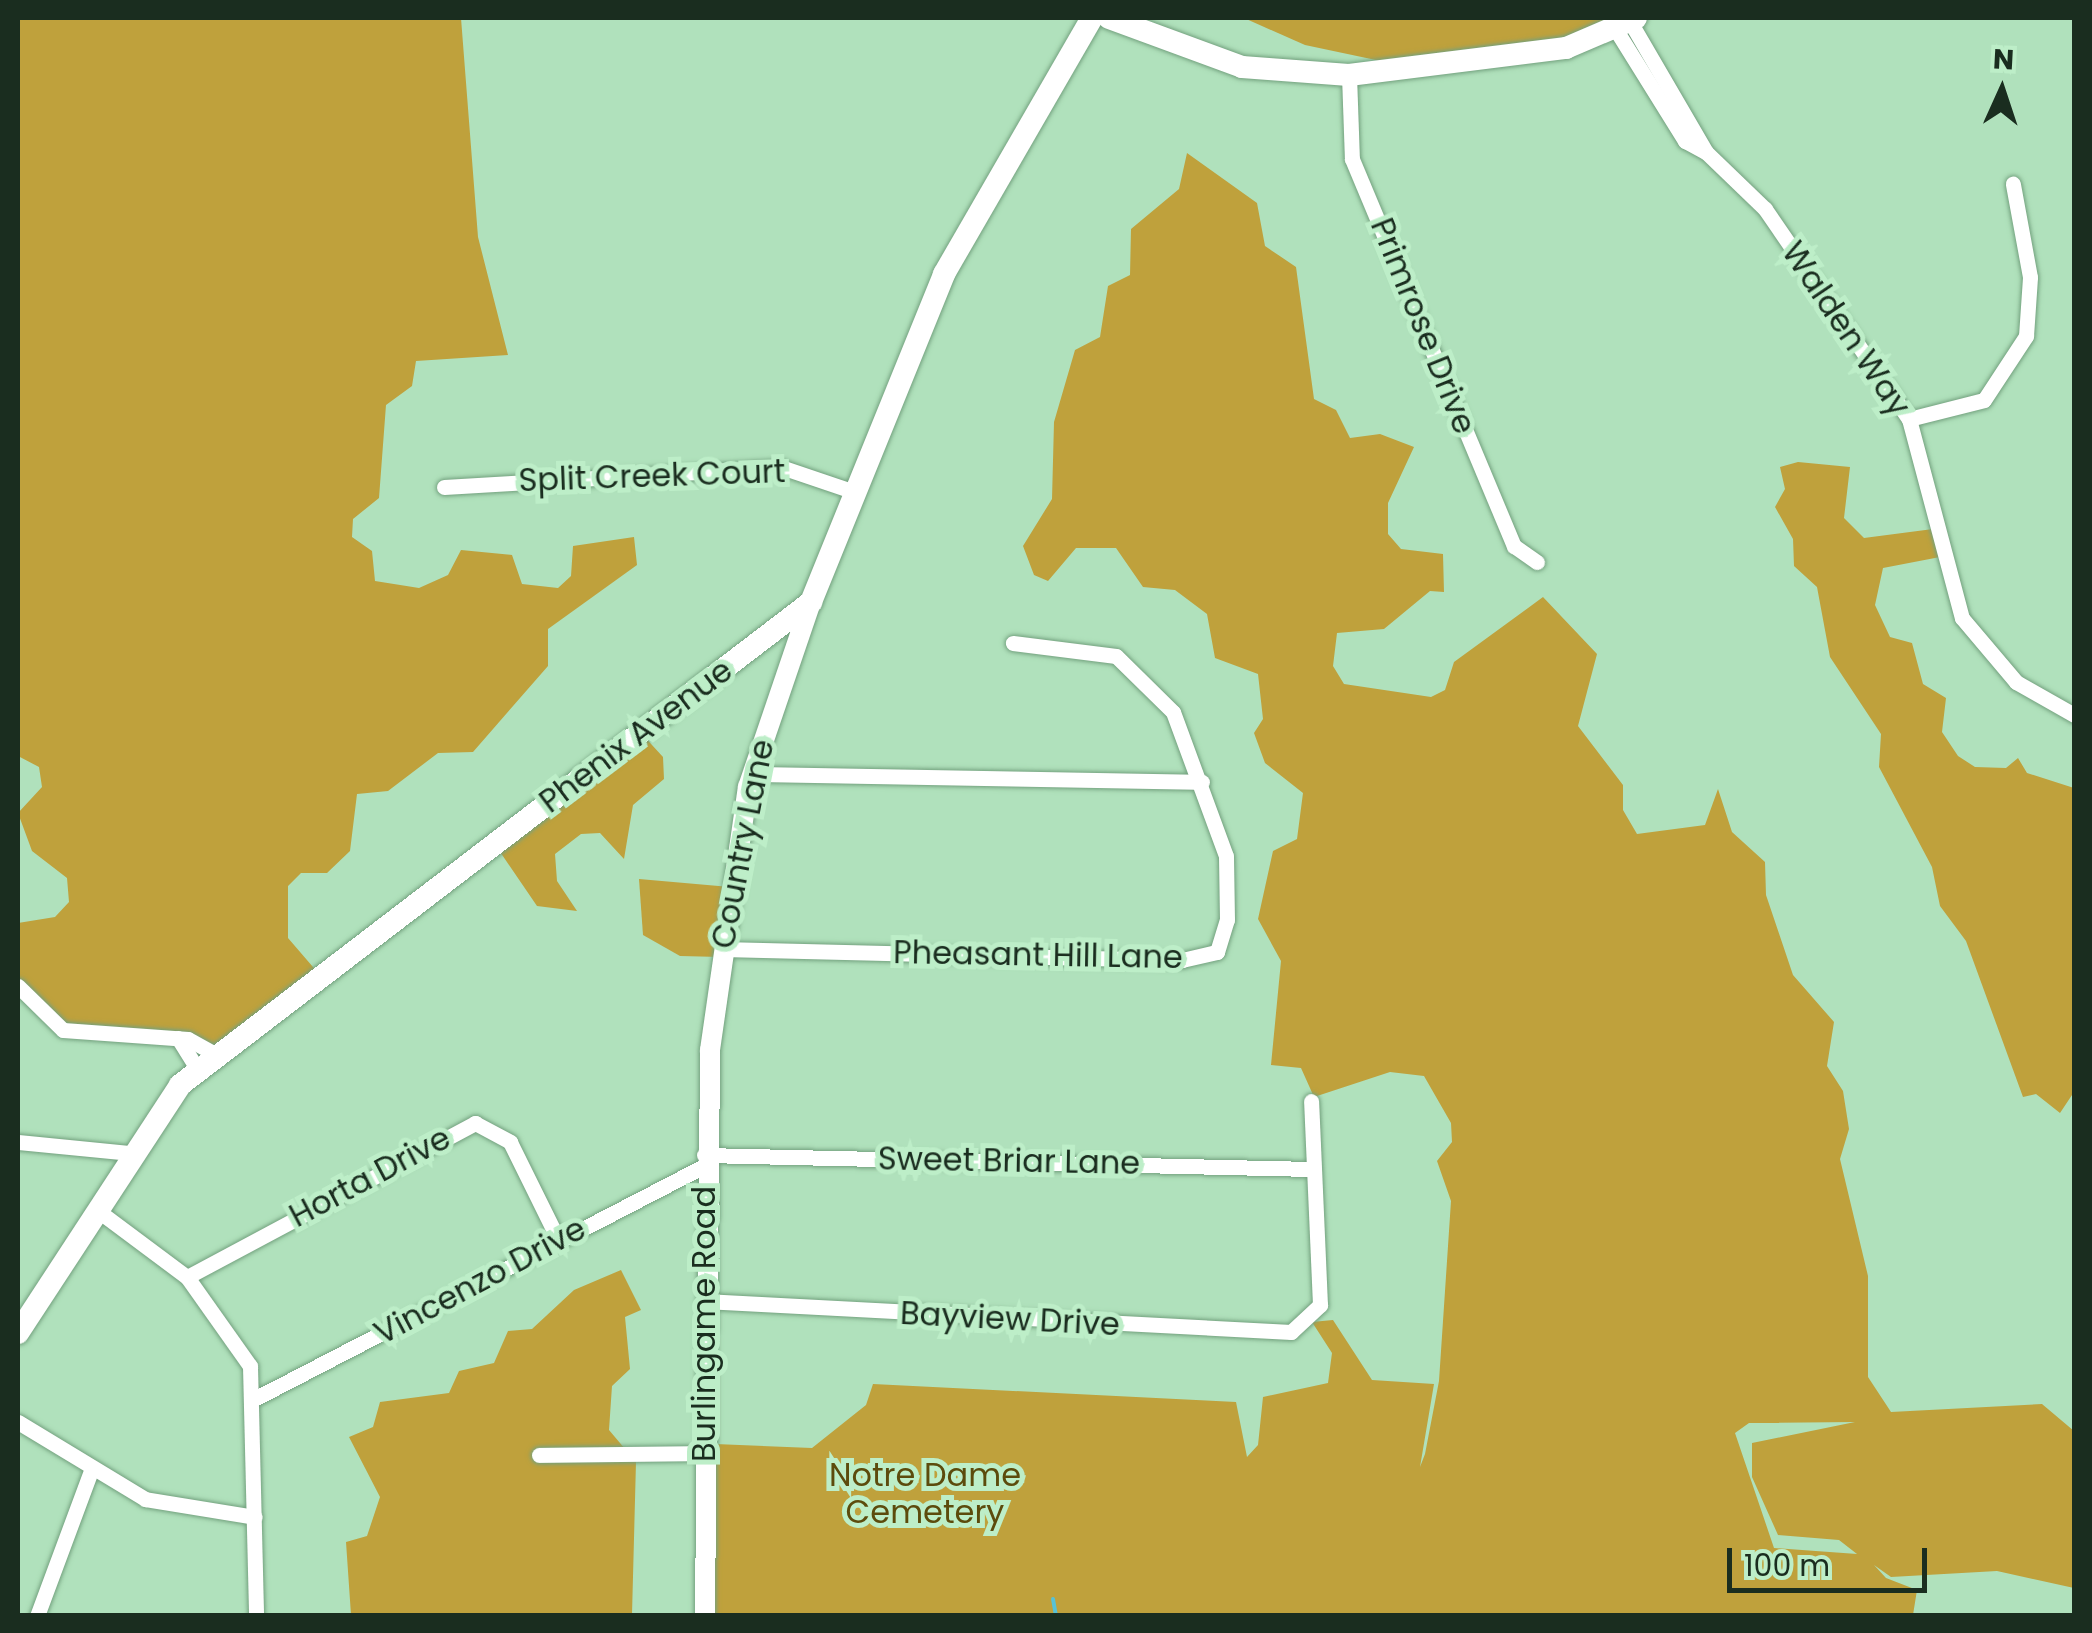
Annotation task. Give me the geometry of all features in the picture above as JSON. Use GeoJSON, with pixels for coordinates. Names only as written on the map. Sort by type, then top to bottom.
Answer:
{"type":"FeatureCollection","features":[{"type":"Feature","properties":{"kind":"main road"},"geometry":{"type":"LineString","coordinates":[[811,602],[944,274],[1092,18]]}},
{"type":"Feature","properties":{"kind":"main road"},"geometry":{"type":"LineString","coordinates":[[1110,18],[1242,67],[1348,75],[1566,48],[1628,24]]}},
{"type":"Feature","properties":{"kind":"main road","name":"Phenix Avenue"},"geometry":{"type":"LineString","coordinates":[[21,1321],[97,1210],[130,1153],[198,1070],[811,602]]}},
{"type":"Feature","properties":{"kind":"street","name":"Walden Way"},"geometry":{"type":"LineString","coordinates":[[1628,24],[1706,152],[1765,209],[1909,419],[1962,618],[2023,688],[2074,715]]}},
{"type":"Feature","properties":{"kind":"street","name":"Primrose Drive"},"geometry":{"type":"LineString","coordinates":[[1348,75],[1352,158],[1514,546],[1538,562]]}},
{"type":"Feature","properties":{"kind":"street"},"geometry":{"type":"LineString","coordinates":[[1909,419],[1984,400],[2026,336],[2030,276],[2013,184]]}},
{"type":"Feature","properties":{"kind":"street","name":"Split Creek Court"},"geometry":{"type":"LineString","coordinates":[[444,487],[781,467],[855,492]]}},
{"type":"Feature","properties":{"kind":"street","name":"Country Lane"},"geometry":{"type":"LineString","coordinates":[[712,1033],[751,774],[811,602]]}},
{"type":"Feature","properties":{"kind":"street","name":"Pheasant Hill Lane"},"geometry":{"type":"LineString","coordinates":[[722,949],[1206,956],[1225,936],[1228,903],[1223,840],[1174,712],[1132,667],[1095,647],[1014,643]]}},
{"type":"Feature","properties":{"kind":"street"},"geometry":{"type":"LineString","coordinates":[[751,774],[1202,782]]}},
{"type":"Feature","properties":{"kind":"street"},"geometry":{"type":"LineString","coordinates":[[18,986],[63,1030],[178,1038],[217,1055]]}},
{"type":"Feature","properties":{"kind":"street","name":"Burlingame Road"},"geometry":{"type":"LineString","coordinates":[[705,1616],[704,1161],[712,1033]]}},
{"type":"Feature","properties":{"kind":"street"},"geometry":{"type":"LineString","coordinates":[[178,1038],[198,1070]]}},
{"type":"Feature","properties":{"kind":"street"},"geometry":{"type":"LineString","coordinates":[[1312,1102],[1313,1169]]}},
{"type":"Feature","properties":{"kind":"street","name":"Horta Drive"},"geometry":{"type":"LineString","coordinates":[[188,1277],[475,1123],[510,1142],[558,1238]]}},
{"type":"Feature","properties":{"kind":"street"},"geometry":{"type":"LineString","coordinates":[[18,1142],[130,1153]]}},
{"type":"Feature","properties":{"kind":"street","name":"Sweet Briar Lane"},"geometry":{"type":"LineString","coordinates":[[704,1161],[1313,1169]]}},
{"type":"Feature","properties":{"kind":"street","name":"Vincenzo Drive"},"geometry":{"type":"LineString","coordinates":[[256,1398],[704,1161]]}},
{"type":"Feature","properties":{"kind":"street","name":"Bayview Drive"},"geometry":{"type":"LineString","coordinates":[[704,1301],[1244,1334],[1291,1332],[1312,1320],[1321,1287],[1313,1169]]}},
{"type":"Feature","properties":{"kind":"street"},"geometry":{"type":"LineString","coordinates":[[97,1210],[188,1277],[246,1355],[256,1398],[256,1616]]}},
{"type":"Feature","properties":{"kind":"street"},"geometry":{"type":"LineString","coordinates":[[18,1422],[91,1471],[145,1499],[255,1518]]}},
{"type":"Feature","properties":{"kind":"street"},"geometry":{"type":"LineString","coordinates":[[538,1455],[704,1453]]}},
{"type":"Feature","properties":{"kind":"street"},"geometry":{"type":"LineString","coordinates":[[37,1616],[91,1471]]}},
{"type":"Feature","properties":{"kind":"green space"},"geometry":{"type":"Polygon","coordinates":[[[18,18],[461,18],[478,237],[508,355],[416,361],[412,386],[386,405],[379,498],[353,519],[352,537],[372,551],[375,581],[419,588],[448,575],[461,550],[512,555],[522,584],[558,588],[571,576],[573,546],[634,537],[637,565],[548,629],[548,666],[473,752],[438,753],[388,791],[357,794],[350,851],[327,873],[301,873],[288,886],[288,938],[319,974],[220,1052],[185,1039],[68,1034],[18,989],[18,923],[55,917],[69,902],[67,878],[32,851],[18,813],[42,787],[39,767],[18,756],[18,18]]]}},
{"type":"Feature","properties":{"kind":"green space"},"geometry":{"type":"Polygon","coordinates":[[[1244,18],[1632,18],[1561,39],[1390,63],[1305,45],[1244,18]]]}},
{"type":"Feature","properties":{"kind":"green space","name":"Notre Dame Cemetery"},"geometry":{"type":"Polygon","coordinates":[[[1187,153],[1257,203],[1265,246],[1296,267],[1314,399],[1336,410],[1350,438],[1380,434],[1414,447],[1388,503],[1388,534],[1401,549],[1443,554],[1444,592],[1430,591],[1384,629],[1337,633],[1333,666],[1344,684],[1431,697],[1445,690],[1454,662],[1543,597],[1597,654],[1578,726],[1623,785],[1623,810],[1637,834],[1705,825],[1718,789],[1732,832],[1765,862],[1766,895],[1793,975],[1834,1022],[1827,1066],[1843,1091],[1849,1129],[1840,1159],[1868,1276],[1868,1377],[1891,1412],[2042,1404],[2074,1431],[2074,1588],[1997,1571],[1891,1577],[1874,1565],[1886,1578],[1917,1590],[1913,1615],[714,1616],[715,1444],[812,1448],[866,1405],[873,1384],[1236,1402],[1247,1457],[1258,1445],[1263,1397],[1328,1383],[1332,1353],[1312,1322],[1333,1320],[1372,1380],[1434,1384],[1420,1467],[1425,1454],[1439,1381],[1451,1201],[1437,1161],[1452,1142],[1451,1123],[1424,1076],[1390,1072],[1314,1097],[1301,1068],[1271,1065],[1281,961],[1258,919],[1273,851],[1297,839],[1303,793],[1265,763],[1254,733],[1263,719],[1258,674],[1215,658],[1207,614],[1175,590],[1143,587],[1116,548],[1076,548],[1048,581],[1034,575],[1023,546],[1052,499],[1054,422],[1075,350],[1100,337],[1108,286],[1130,275],[1131,229],[1179,189],[1187,153]],[[1855,1422],[1749,1423],[1735,1433],[1774,1548],[1857,1554],[1839,1540],[1778,1535],[1752,1477],[1752,1443],[1855,1422]]]}},
{"type":"Feature","properties":{"kind":"green space"},"geometry":{"type":"Polygon","coordinates":[[[1798,462],[1850,467],[1844,518],[1864,538],[1933,529],[1940,557],[1883,568],[1875,605],[1890,637],[1912,643],[1923,684],[1946,698],[1942,732],[1958,756],[1975,767],[2006,768],[2018,758],[2027,773],[2074,788],[2074,1092],[2060,1113],[2036,1094],[2023,1097],[1966,941],[1940,906],[1932,867],[1879,767],[1881,734],[1830,657],[1817,587],[1794,566],[1793,539],[1775,507],[1785,489],[1780,467],[1798,462]]]}},
{"type":"Feature","properties":{"kind":"green space"},"geometry":{"type":"Polygon","coordinates":[[[641,733],[663,757],[664,779],[633,805],[624,859],[600,833],[581,834],[555,854],[557,881],[577,911],[537,906],[494,843],[641,733]]]}},
{"type":"Feature","properties":{"kind":"green space"},"geometry":{"type":"Polygon","coordinates":[[[639,879],[730,887],[721,957],[680,956],[643,935],[639,879]]]}},
{"type":"Feature","properties":{"kind":"green space"},"geometry":{"type":"Polygon","coordinates":[[[621,1270],[641,1310],[625,1317],[630,1369],[612,1386],[609,1430],[636,1462],[632,1615],[351,1615],[346,1542],[367,1536],[380,1497],[349,1437],[373,1427],[380,1402],[449,1393],[459,1371],[494,1363],[508,1331],[532,1329],[574,1290],[621,1270]]]}},
{"type":"Feature","properties":{"kind":"waterway"},"geometry":{"type":"LineString","coordinates":[[1053,1599],[1056,1616]]}}]}
